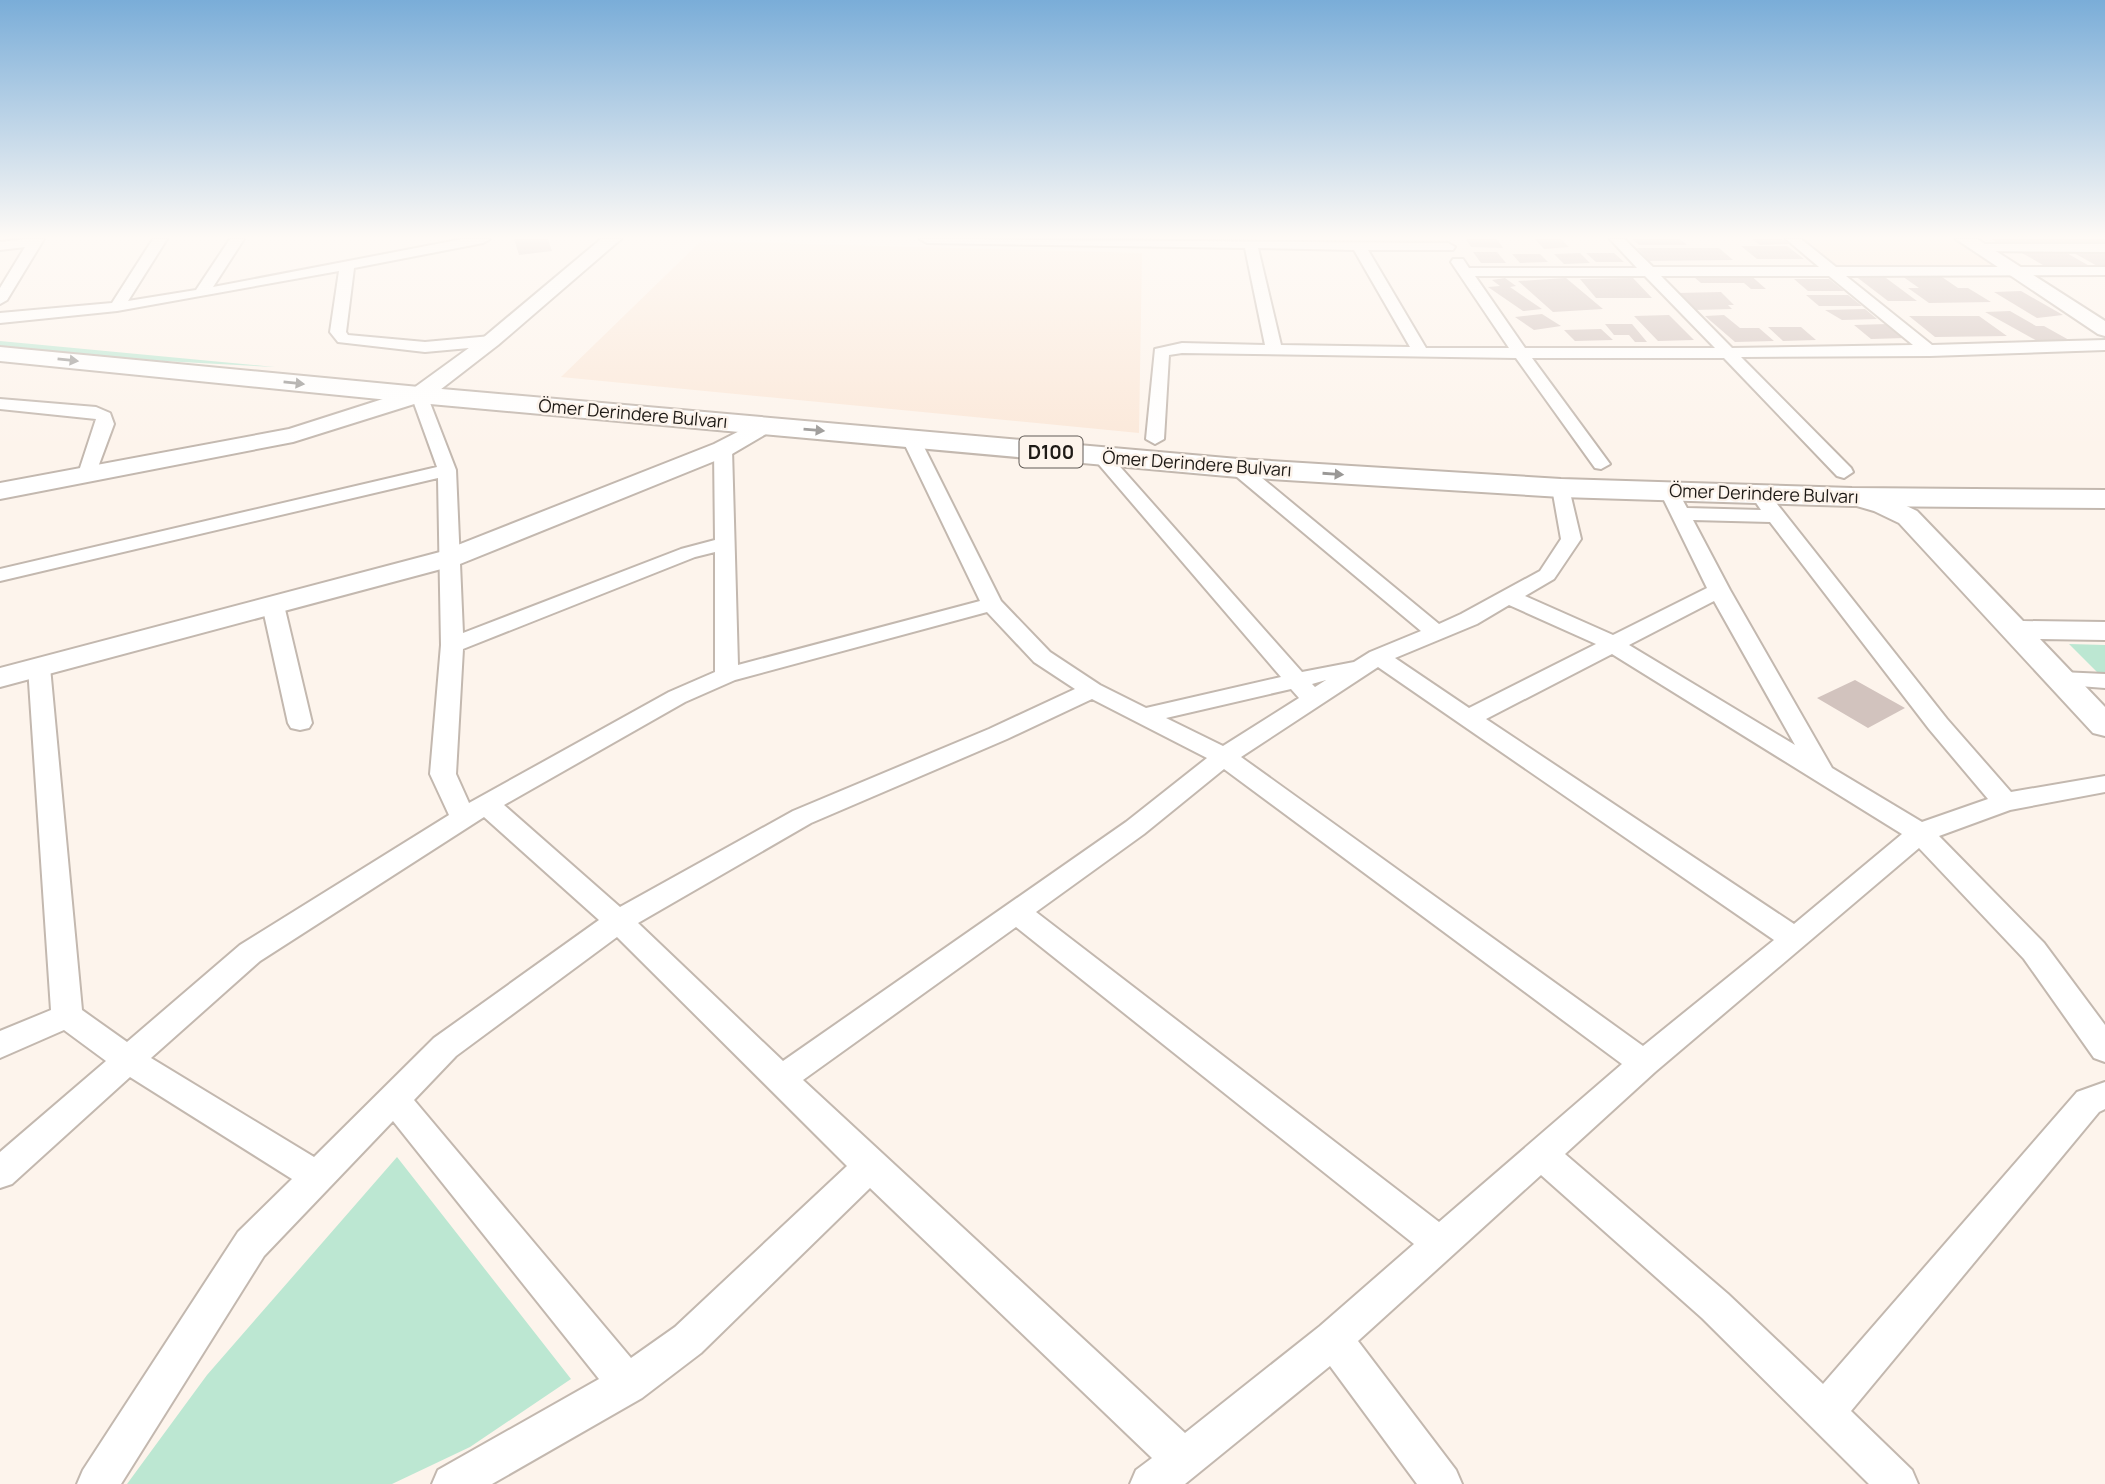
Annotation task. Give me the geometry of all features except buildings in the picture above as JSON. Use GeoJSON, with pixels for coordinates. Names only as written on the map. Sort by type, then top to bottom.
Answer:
{"type":"FeatureCollection","features":[{"type":"Feature","properties":{"kind":"highway","name":"Ömer Derindere Bulvarı"},"geometry":{"type":"LineString","coordinates":[[0,331],[442,377],[1155,439],[1517,460]]}},
{"type":"Feature","properties":{"kind":"highway","name":"Ömer Derindere Bulvarı"},"geometry":{"type":"LineString","coordinates":[[0,354],[419,395],[1238,468],[1561,488],[1675,503],[1767,505],[1848,484],[1917,507],[2105,499]]}},
{"type":"Feature","properties":{"kind":"highway","name":"Ömer Derindere Bulvarı"},"geometry":{"type":"LineString","coordinates":[[1573,463],[1848,484],[2105,474]]}},
{"type":"Feature","properties":{"kind":"street"},"geometry":{"type":"LineString","coordinates":[[0,318],[104,308]]}},
{"type":"Feature","properties":{"kind":"street"},"geometry":{"type":"LineString","coordinates":[[341,308],[338,332],[343,339],[425,347],[491,341]]}},
{"type":"Feature","properties":{"kind":"street"},"geometry":{"type":"LineString","coordinates":[[0,491],[293,435],[419,395],[530,308]]}},
{"type":"Feature","properties":{"kind":"street"},"geometry":{"type":"LineString","coordinates":[[1265,308],[1274,350]]}},
{"type":"Feature","properties":{"kind":"street"},"geometry":{"type":"LineString","coordinates":[[1395,308],[1421,353]]}},
{"type":"Feature","properties":{"kind":"street"},"geometry":{"type":"LineString","coordinates":[[1490,308],[1601,464]]}},
{"type":"Feature","properties":{"kind":"street"},"geometry":{"type":"LineString","coordinates":[[1684,308],[1848,484]]}},
{"type":"Feature","properties":{"kind":"street"},"geometry":{"type":"LineString","coordinates":[[1878,308],[1930,351]]}},
{"type":"Feature","properties":{"kind":"street"},"geometry":{"type":"LineString","coordinates":[[2071,308],[2105,330]]}},
{"type":"Feature","properties":{"kind":"street"},"geometry":{"type":"LineString","coordinates":[[1155,439],[1161,352],[1182,348],[1421,353],[1727,354],[2105,345]]}},
{"type":"Feature","properties":{"kind":"street"},"geometry":{"type":"LineString","coordinates":[[419,395],[447,470],[452,645],[443,774],[474,811],[618,921],[870,1166],[1184,1460]]}},
{"type":"Feature","properties":{"kind":"street"},"geometry":{"type":"LineString","coordinates":[[0,404],[96,412],[104,417],[105,424],[87,474]]}},
{"type":"Feature","properties":{"kind":"street"},"geometry":{"type":"LineString","coordinates":[[0,678],[450,558],[723,449],[764,426]]}},
{"type":"Feature","properties":{"kind":"street"},"geometry":{"type":"LineString","coordinates":[[911,439],[992,604],[1042,657],[1092,690],[1224,757],[1644,1063]]}},
{"type":"Feature","properties":{"kind":"street"},"geometry":{"type":"LineString","coordinates":[[723,449],[727,675]]}},
{"type":"Feature","properties":{"kind":"street"},"geometry":{"type":"LineString","coordinates":[[1101,456],[1305,690]]}},
{"type":"Feature","properties":{"kind":"street"},"geometry":{"type":"LineString","coordinates":[[1238,468],[1437,633]]}},
{"type":"Feature","properties":{"kind":"street"},"geometry":{"type":"LineString","coordinates":[[0,575],[447,470]]}},
{"type":"Feature","properties":{"kind":"street"},"geometry":{"type":"LineString","coordinates":[[1142,716],[1305,690],[1469,619],[1547,575],[1571,539],[1561,488]]}},
{"type":"Feature","properties":{"kind":"street"},"geometry":{"type":"LineString","coordinates":[[1675,503],[1719,590],[1823,774]]}},
{"type":"Feature","properties":{"kind":"street"},"geometry":{"type":"LineString","coordinates":[[1767,505],[1938,724],[2005,802]]}},
{"type":"Feature","properties":{"kind":"street"},"geometry":{"type":"LineString","coordinates":[[1917,507],[2016,630],[2105,726]]}},
{"type":"Feature","properties":{"kind":"street"},"geometry":{"type":"LineString","coordinates":[[452,645],[688,553],[724,544]]}},
{"type":"Feature","properties":{"kind":"street"},"geometry":{"type":"LineString","coordinates":[[1468,718],[1719,590]]}},
{"type":"Feature","properties":{"kind":"street"},"geometry":{"type":"LineString","coordinates":[[1509,597],[1614,645],[1920,833],[2034,951],[2105,1049]]}},
{"type":"Feature","properties":{"kind":"street"},"geometry":{"type":"LineString","coordinates":[[0,1173],[250,953],[474,811],[677,697],[727,675],[992,604]]}},
{"type":"Feature","properties":{"kind":"street"},"geometry":{"type":"LineString","coordinates":[[273,605],[300,723]]}},
{"type":"Feature","properties":{"kind":"street"},"geometry":{"type":"LineString","coordinates":[[2016,630],[2105,631]]}},
{"type":"Feature","properties":{"kind":"street"},"geometry":{"type":"LineString","coordinates":[[1373,660],[1468,718],[1793,938]]}},
{"type":"Feature","properties":{"kind":"street"},"geometry":{"type":"LineString","coordinates":[[39,667],[67,1016],[128,1060],[318,1177]]}},
{"type":"Feature","properties":{"kind":"street"},"geometry":{"type":"LineString","coordinates":[[2062,679],[2105,681]]}},
{"type":"Feature","properties":{"kind":"street"},"geometry":{"type":"LineString","coordinates":[[97,1484],[251,1244],[445,1047],[618,921],[802,817],[998,734],[1092,690]]}},
{"type":"Feature","properties":{"kind":"street"},"geometry":{"type":"LineString","coordinates":[[781,1079],[1135,828],[1305,690]]}},
{"type":"Feature","properties":{"kind":"street"},"geometry":{"type":"LineString","coordinates":[[1150,1484],[1184,1460],[1333,1339],[1644,1063],[1920,833],[2005,802],[2105,784]]}},
{"type":"Feature","properties":{"kind":"street"},"geometry":{"type":"LineString","coordinates":[[1016,912],[1440,1244]]}},
{"type":"Feature","properties":{"kind":"street"},"geometry":{"type":"LineString","coordinates":[[0,1045],[67,1016]]}},
{"type":"Feature","properties":{"kind":"street"},"geometry":{"type":"LineString","coordinates":[[1824,1412],[2088,1102],[2105,1096]]}},
{"type":"Feature","properties":{"kind":"street"},"geometry":{"type":"LineString","coordinates":[[394,1098],[628,1384]]}},
{"type":"Feature","properties":{"kind":"street"},"geometry":{"type":"LineString","coordinates":[[1541,1154],[1715,1306],[1898,1484]]}},
{"type":"Feature","properties":{"kind":"street"},"geometry":{"type":"LineString","coordinates":[[452,1484],[628,1384],[688,1340],[870,1166]]}},
{"type":"Feature","properties":{"kind":"street"},"geometry":{"type":"LineString","coordinates":[[1333,1339],[1442,1484]]}},
{"type":"Feature","properties":{"kind":"shaded area"},"geometry":{"type":"Polygon","coordinates":[[[632,308],[1141,308],[1139,433],[561,377],[632,308]]]}},
{"type":"Feature","properties":{"kind":"green space"},"geometry":{"type":"Polygon","coordinates":[[[0,341],[275,367],[163,361],[0,346],[0,341]]]}},
{"type":"Feature","properties":{"kind":"green space"},"geometry":{"type":"Polygon","coordinates":[[[2069,644],[2105,645],[2105,672],[2097,672],[2069,644]]]}},
{"type":"Feature","properties":{"kind":"green space"},"geometry":{"type":"Polygon","coordinates":[[[397,1157],[571,1379],[470,1447],[392,1484],[127,1484],[207,1375],[397,1157]]]}}]}
